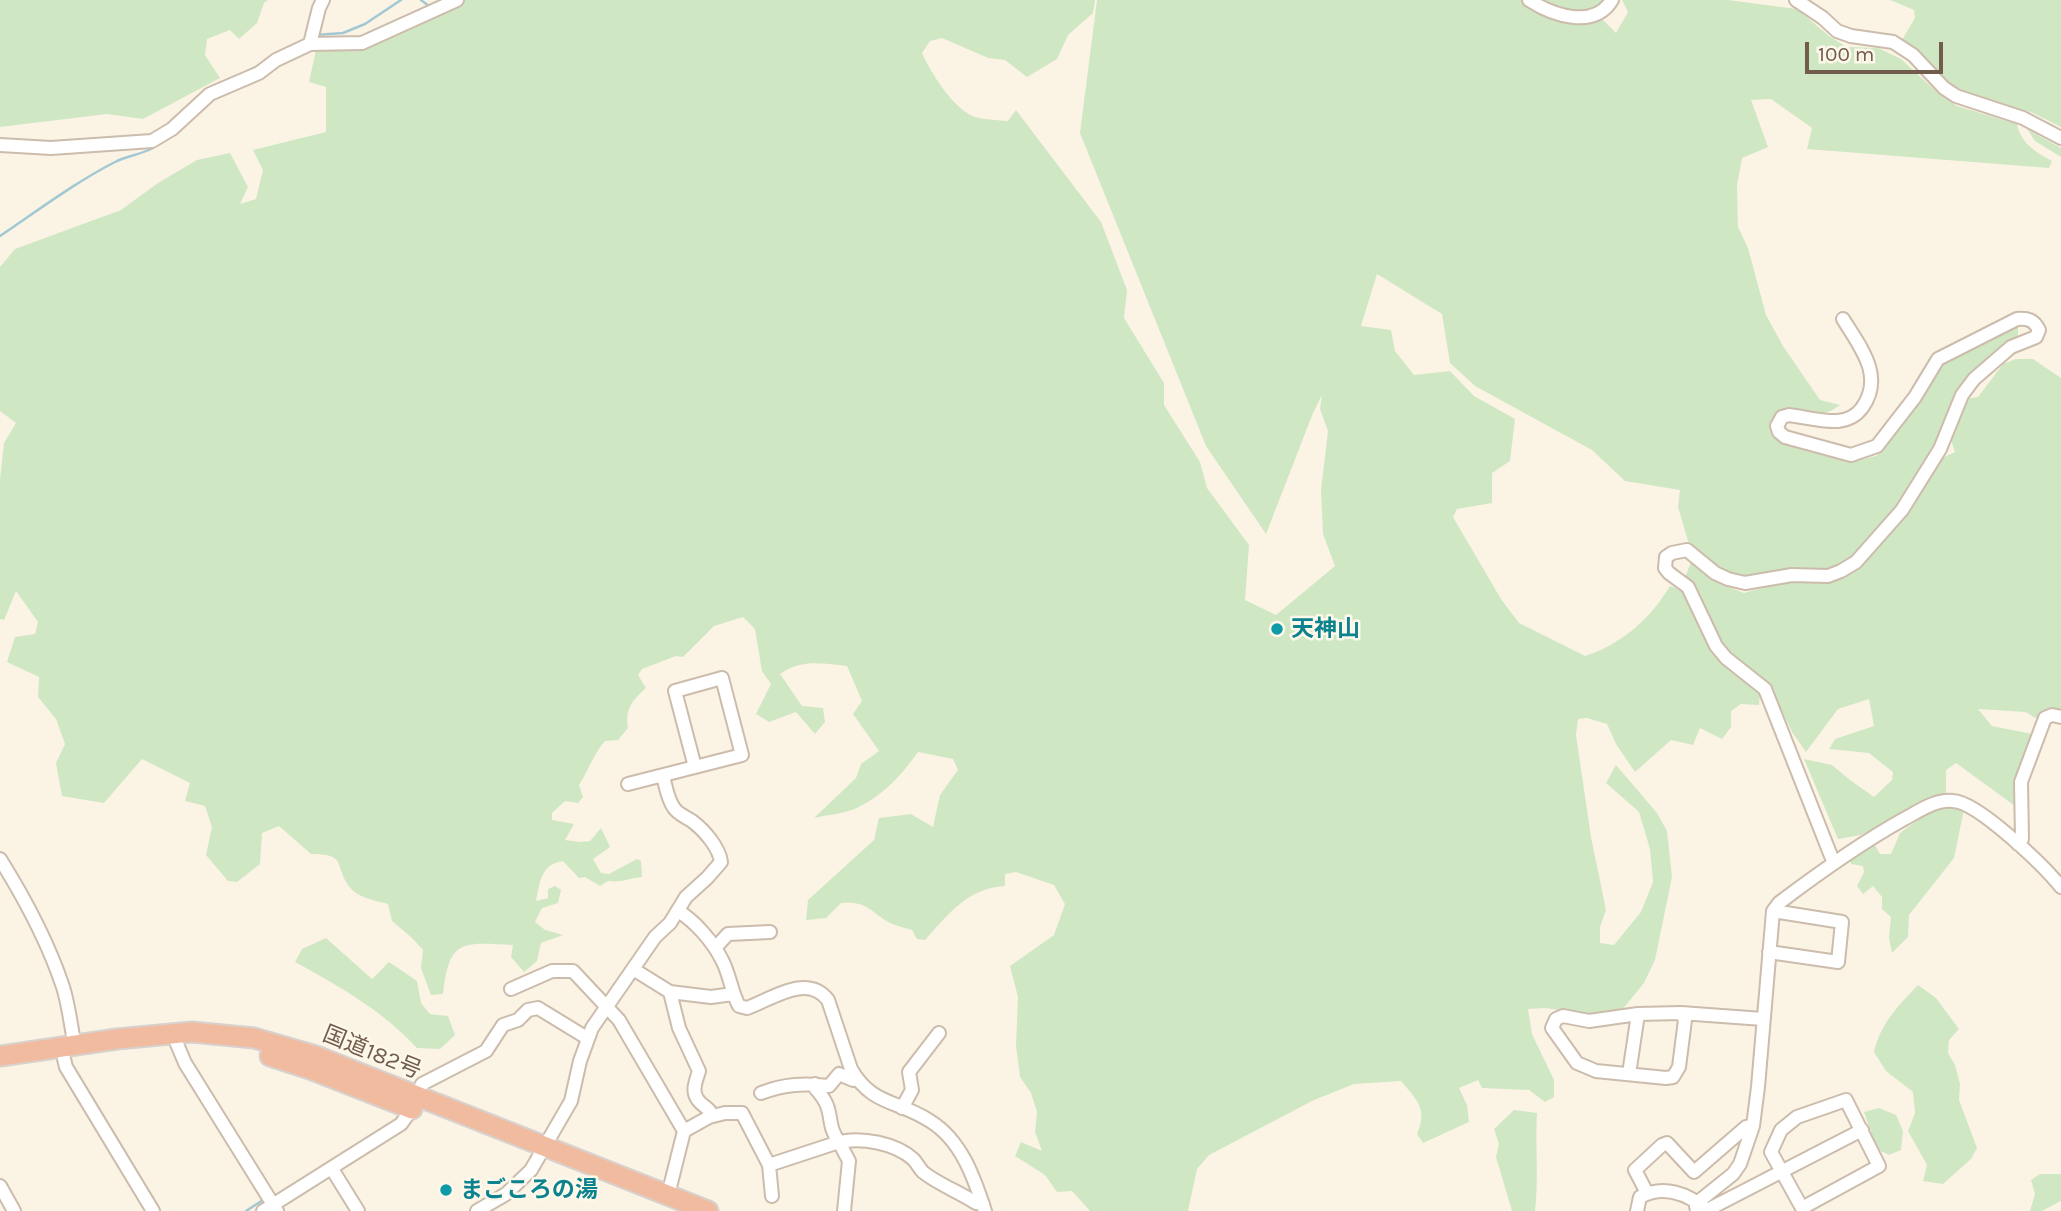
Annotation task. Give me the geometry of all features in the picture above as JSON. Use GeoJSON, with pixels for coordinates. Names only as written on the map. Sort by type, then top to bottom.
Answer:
{"type":"FeatureCollection","features":[{"type":"Feature","properties":{"kind":"highway","name":"国道182号"},"geometry":{"type":"LineString","coordinates":[[0,1069],[117,1039],[192,1032],[254,1038],[316,1056],[414,1103]]}},
{"type":"Feature","properties":{"kind":"highway","name":"国道182号"},"geometry":{"type":"LineString","coordinates":[[0,1056],[177,1044],[225,1045],[250,1049],[414,1103],[673,1203],[708,1211]]}},
{"type":"Feature","properties":{"kind":"street"},"geometry":{"type":"LineString","coordinates":[[310,44],[323,0]]}},
{"type":"Feature","properties":{"kind":"street"},"geometry":{"type":"LineString","coordinates":[[0,145],[51,148],[152,141],[172,130],[210,94],[259,73],[276,60],[310,44],[362,43],[457,0]]}},
{"type":"Feature","properties":{"kind":"street"},"geometry":{"type":"LineString","coordinates":[[1529,0],[1565,16],[1577,18],[1601,13],[1612,0]]}},
{"type":"Feature","properties":{"kind":"street"},"geometry":{"type":"LineString","coordinates":[[1796,0],[1837,31],[1851,36],[1893,42],[1913,55],[1944,88],[1956,96],[2023,118],[2061,138]]}},
{"type":"Feature","properties":{"kind":"street"},"geometry":{"type":"LineString","coordinates":[[1833,861],[1765,689],[1726,658],[1716,646],[1688,587],[1665,568],[1666,557],[1687,550],[1715,573],[1745,583],[1792,575],[1828,576],[1856,562],[1902,510],[1940,449],[1962,395],[1974,379],[2011,347],[2036,337],[2039,330],[2035,323],[2027,318],[2017,318],[1938,359],[1915,397],[1877,446],[1851,455],[1785,438],[1777,426],[1782,417],[1789,415],[1837,421],[1848,419],[1858,414],[1866,403],[1871,392],[1872,375],[1868,361],[1843,319]]}},
{"type":"Feature","properties":{"kind":"street"},"geometry":{"type":"LineString","coordinates":[[628,784],[695,768],[742,755],[722,678],[675,691],[695,768]]}},
{"type":"Feature","properties":{"kind":"street"},"geometry":{"type":"LineString","coordinates":[[2018,844],[2022,839],[2021,782],[2045,718],[2061,717]]}},
{"type":"Feature","properties":{"kind":"street"},"geometry":{"type":"LineString","coordinates":[[477,1211],[492,1206],[523,1180],[565,1115],[587,1038],[606,1007],[686,897],[721,862],[720,854],[695,824],[676,810],[669,798],[663,776]]}},
{"type":"Feature","properties":{"kind":"street"},"geometry":{"type":"LineString","coordinates":[[1697,1207],[1733,1174],[1740,1164],[1753,1125],[1773,911],[1779,903],[1833,861],[1941,801],[1965,804],[2018,844],[2061,886]]}},
{"type":"Feature","properties":{"kind":"street"},"geometry":{"type":"LineString","coordinates":[[0,859],[24,897],[64,989],[70,1053],[66,1067],[153,1211]]}},
{"type":"Feature","properties":{"kind":"street"},"geometry":{"type":"LineString","coordinates":[[678,911],[688,917],[715,948],[723,961],[739,1006],[747,1008],[799,988],[813,987],[822,992],[828,1000],[851,1069],[857,1079],[871,1094],[927,1119],[951,1139],[968,1167],[984,1208]]}},
{"type":"Feature","properties":{"kind":"street"},"geometry":{"type":"LineString","coordinates":[[1769,952],[1838,962],[1842,922],[1773,911]]}},
{"type":"Feature","properties":{"kind":"street"},"geometry":{"type":"LineString","coordinates":[[715,948],[729,934],[770,932]]}},
{"type":"Feature","properties":{"kind":"street"},"geometry":{"type":"LineString","coordinates":[[633,969],[670,992],[711,997],[733,994]]}},
{"type":"Feature","properties":{"kind":"street"},"geometry":{"type":"LineString","coordinates":[[511,989],[552,971],[573,971],[619,1020],[684,1131],[673,1203]]}},
{"type":"Feature","properties":{"kind":"street"},"geometry":{"type":"LineString","coordinates":[[670,992],[679,1028],[699,1071],[694,1087],[698,1100],[709,1108],[709,1117]]}},
{"type":"Feature","properties":{"kind":"street"},"geometry":{"type":"LineString","coordinates":[[177,1044],[185,1063],[271,1209],[401,1124],[422,1084],[486,1051],[503,1025],[518,1020],[528,1010],[538,1007],[587,1038]]}},
{"type":"Feature","properties":{"kind":"street"},"geometry":{"type":"LineString","coordinates":[[1681,1013],[1685,1020],[1679,1067],[1674,1077],[1666,1078],[1596,1071],[1577,1063],[1552,1028],[1556,1019],[1563,1016],[1589,1021],[1638,1014],[1681,1013],[1763,1019]]}},
{"type":"Feature","properties":{"kind":"street"},"geometry":{"type":"LineString","coordinates":[[1629,1074],[1638,1014]]}},
{"type":"Feature","properties":{"kind":"street"},"geometry":{"type":"LineString","coordinates":[[902,1108],[912,1090],[909,1072],[939,1032]]}},
{"type":"Feature","properties":{"kind":"street"},"geometry":{"type":"LineString","coordinates":[[761,1093],[783,1085],[829,1086],[839,1074],[857,1079]]}},
{"type":"Feature","properties":{"kind":"street"},"geometry":{"type":"LineString","coordinates":[[815,1084],[815,1088],[830,1106],[832,1132],[849,1161],[844,1211]]}},
{"type":"Feature","properties":{"kind":"street"},"geometry":{"type":"LineString","coordinates":[[1846,1100],[1879,1166],[1803,1210],[1782,1171],[1771,1152],[1781,1130],[1797,1117],[1846,1100]]}},
{"type":"Feature","properties":{"kind":"street"},"geometry":{"type":"LineString","coordinates":[[684,1131],[709,1117],[725,1112],[742,1113],[769,1165],[772,1196]]}},
{"type":"Feature","properties":{"kind":"street"},"geometry":{"type":"LineString","coordinates":[[1647,1193],[1635,1170],[1662,1145],[1667,1143],[1694,1172],[1746,1127],[1753,1125]]}},
{"type":"Feature","properties":{"kind":"street"},"geometry":{"type":"LineString","coordinates":[[1637,1211],[1640,1197],[1647,1193],[1667,1191],[1681,1193],[1697,1207],[1707,1210],[1861,1130]]}},
{"type":"Feature","properties":{"kind":"street"},"geometry":{"type":"LineString","coordinates":[[769,1165],[839,1142],[858,1140],[890,1147],[911,1158],[923,1172],[984,1208]]}},
{"type":"Feature","properties":{"kind":"street"},"geometry":{"type":"LineString","coordinates":[[332,1169],[358,1211]]}},
{"type":"Feature","properties":{"kind":"street"},"geometry":{"type":"LineString","coordinates":[[0,1186],[14,1211]]}},
{"type":"Feature","properties":{"kind":"green space"},"geometry":{"type":"Polygon","coordinates":[[[0,0],[268,0],[264,3],[257,23],[239,39],[230,30],[207,39],[205,55],[220,78],[143,119],[107,114],[0,127],[0,0]]]}},
{"type":"Feature","properties":{"kind":"green space"},"geometry":{"type":"Polygon","coordinates":[[[462,0],[1095,0],[1093,13],[1068,35],[1057,59],[1027,77],[1005,60],[988,58],[942,38],[930,41],[922,53],[944,90],[967,113],[979,118],[1008,121],[1016,110],[1101,222],[1127,290],[1124,318],[1164,383],[1164,405],[1200,462],[1207,488],[1249,545],[1245,600],[1276,615],[1335,566],[1323,534],[1321,490],[1328,431],[1320,409],[1322,395],[1266,534],[1206,446],[1080,133],[1097,0],[1612,0],[1589,22],[1602,19],[1616,33],[1628,12],[1622,0],[1728,0],[1797,9],[1829,36],[1847,47],[1878,48],[1901,59],[1939,94],[1957,106],[2017,124],[2022,137],[2030,146],[2052,161],[2049,168],[1807,149],[1812,128],[1771,99],[1751,100],[1768,147],[1742,158],[1737,186],[1738,227],[1748,248],[1766,315],[1783,346],[1820,400],[1840,405],[1818,414],[1778,411],[1772,426],[1779,442],[1855,461],[1876,456],[1885,448],[1940,367],[1955,355],[2018,324],[2018,338],[1998,348],[1959,389],[1936,448],[1906,497],[1857,552],[1844,562],[1824,570],[1743,580],[1714,569],[1690,548],[1678,507],[1680,490],[1625,481],[1592,450],[1475,386],[1450,363],[1442,314],[1377,274],[1361,326],[1391,330],[1395,351],[1414,375],[1450,371],[1474,396],[1515,419],[1510,461],[1492,473],[1492,503],[1457,509],[1453,517],[1501,599],[1519,623],[1585,656],[1611,645],[1634,629],[1670,586],[1680,591],[1693,605],[1709,644],[1718,658],[1760,693],[1759,705],[1741,704],[1731,711],[1731,727],[1722,739],[1700,728],[1693,745],[1671,740],[1635,772],[1616,744],[1607,724],[1587,718],[1578,719],[1576,735],[1591,837],[1606,910],[1600,927],[1600,943],[1614,945],[1641,912],[1653,882],[1650,849],[1639,812],[1606,783],[1616,765],[1657,813],[1667,831],[1672,877],[1655,960],[1644,983],[1622,1010],[1588,1014],[1545,1008],[1528,1009],[1532,1034],[1554,1080],[1554,1097],[1545,1102],[1529,1090],[1482,1088],[1478,1080],[1459,1088],[1467,1105],[1469,1122],[1423,1143],[1417,1134],[1421,1118],[1419,1105],[1401,1081],[1354,1084],[1314,1100],[1209,1155],[1197,1169],[1188,1211],[1090,1211],[1072,1191],[1057,1192],[1045,1175],[1015,1156],[1021,1142],[1042,1151],[1035,1132],[1037,1112],[1031,1093],[1020,1077],[1016,1046],[1018,997],[1010,966],[1054,935],[1065,904],[1054,885],[1016,872],[1005,874],[1005,886],[979,892],[959,904],[925,940],[917,939],[912,930],[890,923],[857,904],[841,903],[826,918],[806,920],[808,900],[874,840],[879,818],[911,814],[933,827],[940,795],[958,770],[953,759],[918,752],[905,770],[872,799],[843,813],[814,818],[856,778],[861,764],[879,751],[853,714],[862,701],[847,666],[804,664],[780,674],[802,706],[823,708],[825,722],[815,734],[796,712],[769,722],[756,714],[771,684],[762,671],[755,629],[743,617],[714,626],[683,657],[676,656],[642,669],[638,675],[646,688],[631,705],[628,728],[618,740],[605,741],[598,751],[579,785],[583,797],[578,803],[565,801],[552,813],[552,820],[574,824],[565,840],[590,841],[601,828],[610,847],[593,859],[601,873],[609,874],[637,859],[641,861],[642,877],[608,881],[600,886],[585,877],[579,878],[563,861],[550,866],[543,875],[536,901],[548,898],[548,889],[555,886],[561,890],[558,903],[542,908],[535,922],[545,930],[563,935],[541,943],[537,961],[524,972],[511,957],[513,945],[482,944],[462,947],[450,962],[443,994],[431,995],[421,968],[423,950],[392,921],[388,904],[356,893],[348,885],[335,858],[311,854],[279,826],[262,833],[260,864],[237,882],[228,881],[206,855],[212,827],[205,806],[185,801],[190,783],[142,759],[104,803],[62,796],[56,763],[65,744],[56,719],[38,697],[39,677],[7,662],[15,637],[35,634],[38,622],[16,591],[4,620],[0,619],[0,480],[4,443],[16,423],[0,411],[0,267],[15,249],[121,210],[158,183],[197,160],[230,153],[248,187],[240,204],[256,199],[263,170],[253,150],[326,132],[326,87],[309,82],[316,50],[359,51],[462,0]]]}},
{"type":"Feature","properties":{"kind":"green space"},"geometry":{"type":"Polygon","coordinates":[[[1890,0],[2061,0],[2061,127],[2031,112],[1965,96],[1902,40],[1915,18],[1914,10],[1890,0]]]}},
{"type":"Feature","properties":{"kind":"green space"},"geometry":{"type":"Polygon","coordinates":[[[2027,129],[2061,148],[2061,157],[2035,141],[2027,129]]]}},
{"type":"Feature","properties":{"kind":"green space"},"geometry":{"type":"Polygon","coordinates":[[[2016,359],[2033,359],[2061,378],[2061,713],[2051,711],[2035,718],[2026,712],[1978,709],[1992,726],[2032,734],[2017,778],[2015,806],[1956,763],[1946,770],[1946,793],[1861,835],[1838,839],[1804,759],[1832,765],[1874,797],[1892,780],[1893,772],[1869,753],[1829,749],[1835,739],[1874,726],[1869,699],[1838,709],[1806,752],[1792,732],[1771,688],[1724,651],[1703,602],[1685,577],[1692,560],[1720,584],[1744,593],[1792,580],[1837,577],[1918,494],[1942,458],[1955,452],[1951,440],[1964,399],[1978,397],[2003,364],[2016,359]]]}},
{"type":"Feature","properties":{"kind":"green space"},"geometry":{"type":"Polygon","coordinates":[[[1950,806],[1964,809],[1954,858],[1909,915],[1908,937],[1892,953],[1889,938],[1891,917],[1882,909],[1882,897],[1873,886],[1863,894],[1857,886],[1864,872],[1863,866],[1851,864],[1850,857],[1873,842],[1880,854],[1891,854],[1900,833],[1931,810],[1950,806]]]}},
{"type":"Feature","properties":{"kind":"green space"},"geometry":{"type":"Polygon","coordinates":[[[326,938],[372,979],[389,962],[417,981],[421,1003],[430,1014],[448,1016],[455,1035],[440,1049],[417,1048],[375,1011],[295,962],[302,949],[326,938]]]}},
{"type":"Feature","properties":{"kind":"green space"},"geometry":{"type":"Polygon","coordinates":[[[1918,985],[1936,998],[1959,1029],[1949,1040],[1948,1053],[1955,1065],[1960,1084],[1959,1100],[1977,1148],[1971,1159],[1943,1184],[1923,1181],[1927,1165],[1908,1131],[1915,1113],[1913,1092],[1886,1071],[1874,1052],[1886,1024],[1918,985]]]}},
{"type":"Feature","properties":{"kind":"green space"},"geometry":{"type":"Polygon","coordinates":[[[1879,1108],[1896,1115],[1903,1131],[1901,1150],[1889,1155],[1877,1149],[1864,1112],[1879,1108]]]}},
{"type":"Feature","properties":{"kind":"green space"},"geometry":{"type":"Polygon","coordinates":[[[1514,1110],[1537,1113],[1535,1211],[1512,1211],[1496,1157],[1499,1144],[1494,1129],[1514,1110]]]}},
{"type":"Feature","properties":{"kind":"green space"},"geometry":{"type":"Polygon","coordinates":[[[2040,1174],[2061,1174],[2061,1201],[2042,1211],[2030,1211],[2035,1194],[2031,1180],[2040,1174]]]}},
{"type":"Feature","properties":{"kind":"waterway"},"geometry":{"type":"LineString","coordinates":[[316,35],[343,33],[365,24],[401,0]]}},
{"type":"Feature","properties":{"kind":"waterway"},"geometry":{"type":"LineString","coordinates":[[421,0],[429,6],[433,5]]}},
{"type":"Feature","properties":{"kind":"waterway"},"geometry":{"type":"LineString","coordinates":[[294,45],[307,39]]}},
{"type":"Feature","properties":{"kind":"waterway"},"geometry":{"type":"LineString","coordinates":[[248,71],[261,64]]}},
{"type":"Feature","properties":{"kind":"waterway"},"geometry":{"type":"LineString","coordinates":[[0,236],[102,169],[153,148]]}},
{"type":"Feature","properties":{"kind":"waterway"},"geometry":{"type":"LineString","coordinates":[[246,1211],[263,1200]]}},
{"type":"Feature","properties":{"kind":"place","name":"天神山"},"geometry":{"type":"Point","coordinates":[1277,629]}},
{"type":"Feature","properties":{"kind":"place","name":"まごころの湯"},"geometry":{"type":"Point","coordinates":[446,1190]}}]}
